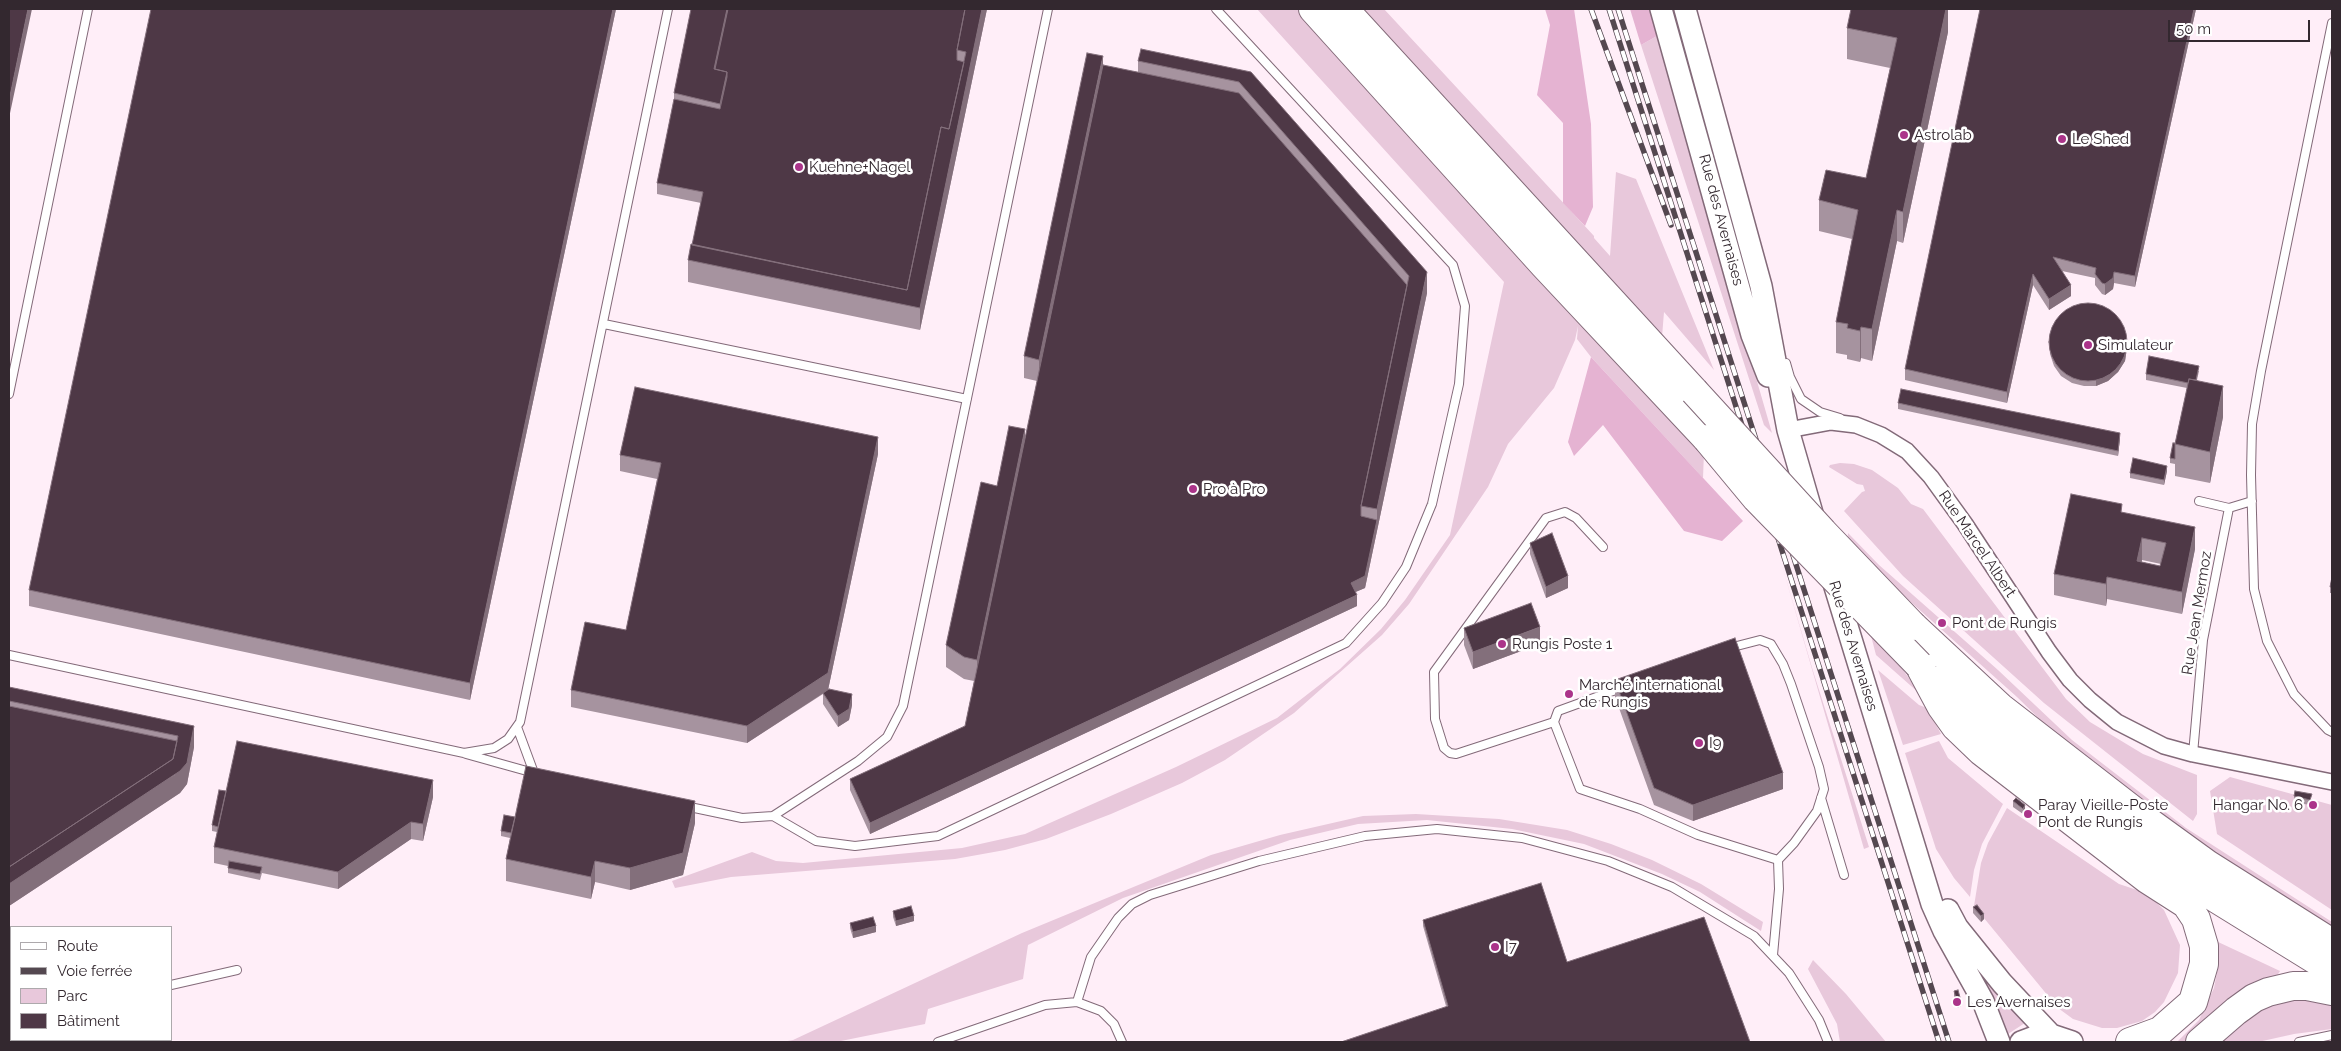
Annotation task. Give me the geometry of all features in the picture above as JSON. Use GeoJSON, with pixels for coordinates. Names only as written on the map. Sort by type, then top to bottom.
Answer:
{"type":"FeatureCollection","features":[{"type":"Feature","properties":{"kind":"highway"},"geometry":{"type":"LineString","coordinates":[[1313,9],[1511,228],[1707,439],[1756,498],[1919,665],[1989,728],[2143,849],[2209,894],[2332,970]]}},
{"type":"Feature","properties":{"kind":"highway"},"geometry":{"type":"LineString","coordinates":[[1344,9],[1823,532],[1913,626],[2000,707],[2138,814],[2207,864],[2332,943]]}},
{"type":"Feature","properties":{"kind":"highway"},"geometry":{"type":"LineString","coordinates":[[1919,665],[1941,706],[1956,727],[1981,751],[2139,873],[2186,904],[2196,919],[2204,946],[2204,964],[2193,1002],[2160,1031],[2130,1042]]}},
{"type":"Feature","properties":{"kind":"highway"},"geometry":{"type":"LineString","coordinates":[[2206,1040],[2254,998],[2268,992],[2293,986],[2332,990]]}},
{"type":"Feature","properties":{"kind":"main road","name":"Rue des Avernaises"},"geometry":{"type":"LineString","coordinates":[[1661,9],[1752,335],[1788,430],[1932,904],[1944,931],[1983,1001],[1999,1042]]}},
{"type":"Feature","properties":{"kind":"main road","name":"Rue des Avernaises"},"geometry":{"type":"LineString","coordinates":[[1685,9],[1761,288],[1788,430]]}},
{"type":"Feature","properties":{"kind":"main road","name":"Rue des Avernaises"},"geometry":{"type":"LineString","coordinates":[[1920,861],[1957,927],[2002,984],[2051,1035]]}},
{"type":"Feature","properties":{"kind":"main road"},"geometry":{"type":"LineString","coordinates":[[2021,1042],[2037,1036],[2051,1035],[2072,1042]]}},
{"type":"Feature","properties":{"kind":"street","name":"Rue Marcel Albert"},"geometry":{"type":"LineString","coordinates":[[1788,430],[1832,422],[1856,425],[1881,435],[1907,451],[1930,477],[1965,524],[2049,652],[2081,692],[2128,729],[2164,746],[2193,754],[2332,782]]}},
{"type":"Feature","properties":{"kind":"lane"},"geometry":{"type":"LineString","coordinates":[[9,394],[88,9]]}},
{"type":"Feature","properties":{"kind":"lane"},"geometry":{"type":"LineString","coordinates":[[464,754],[494,748],[508,738],[520,722],[668,9]]}},
{"type":"Feature","properties":{"kind":"lane"},"geometry":{"type":"LineString","coordinates":[[676,804],[742,818],[773,816],[858,761],[887,737],[903,706],[1048,9]]}},
{"type":"Feature","properties":{"kind":"lane"},"geometry":{"type":"LineString","coordinates":[[773,816],[816,841],[855,846],[938,836],[1346,643],[1382,603],[1406,567],[1432,504],[1459,384],[1464,306],[1453,265],[1216,9]]}},
{"type":"Feature","properties":{"kind":"lane"},"geometry":{"type":"LineString","coordinates":[[2332,23],[2252,424],[2254,589],[2267,641],[2294,694],[2332,732]]}},
{"type":"Feature","properties":{"kind":"lane"},"geometry":{"type":"LineString","coordinates":[[1761,288],[1796,391],[1809,406],[1856,425]]}},
{"type":"Feature","properties":{"kind":"lane"},"geometry":{"type":"LineString","coordinates":[[604,324],[967,399]]}},
{"type":"Feature","properties":{"kind":"lane"},"geometry":{"type":"LineString","coordinates":[[2198,501],[2229,508],[2252,501]]}},
{"type":"Feature","properties":{"kind":"lane","name":"Rue Jean Mermoz"},"geometry":{"type":"LineString","coordinates":[[2193,754],[2203,640],[2229,508]]}},
{"type":"Feature","properties":{"kind":"lane"},"geometry":{"type":"LineString","coordinates":[[1554,722],[1456,754],[1450,753],[1444,748],[1435,719],[1434,672],[1546,518],[1565,512],[1576,518],[1603,547]]}},
{"type":"Feature","properties":{"kind":"lane"},"geometry":{"type":"LineString","coordinates":[[1724,650],[1743,643],[1760,640],[1771,644],[1783,664],[1791,684],[1819,767],[1824,789],[1812,818],[1778,860],[1778,890],[1773,956]]}},
{"type":"Feature","properties":{"kind":"lane"},"geometry":{"type":"LineString","coordinates":[[9,655],[464,754],[544,776]]}},
{"type":"Feature","properties":{"kind":"lane"},"geometry":{"type":"LineString","coordinates":[[1632,684],[1558,711],[1554,722],[1580,789],[1640,809],[1698,835],[1778,860]]}},
{"type":"Feature","properties":{"kind":"lane"},"geometry":{"type":"LineString","coordinates":[[517,727],[534,773]]}},
{"type":"Feature","properties":{"kind":"lane"},"geometry":{"type":"LineString","coordinates":[[1821,797],[1844,875]]}},
{"type":"Feature","properties":{"kind":"lane"},"geometry":{"type":"LineString","coordinates":[[1077,1002],[1091,957],[1118,918],[1132,904],[1150,895],[1259,861],[1365,836],[1437,829],[1522,838],[1608,861],[1672,887],[1754,936],[1789,972],[1819,1020],[1828,1042]]}},
{"type":"Feature","properties":{"kind":"lane"},"geometry":{"type":"LineString","coordinates":[[172,985],[237,970]]}},
{"type":"Feature","properties":{"kind":"lane"},"geometry":{"type":"LineString","coordinates":[[938,1042],[1045,1005],[1077,1002],[1101,1011],[1114,1024],[1122,1042]]}},
{"type":"Feature","properties":{"kind":"lane"},"geometry":{"type":"LineString","coordinates":[[2298,1042],[2332,1035]]}},
{"type":"Feature","properties":{"kind":"green space"},"geometry":{"type":"Polygon","coordinates":[[[1257,9],[1298,9],[1704,452],[1703,478],[1591,357],[1577,339],[1578,326],[1575,340],[1554,388],[1508,444],[1488,487],[1409,604],[1382,635],[1294,713],[1225,760],[1182,783],[1111,814],[1046,839],[1005,850],[955,859],[731,877],[675,888],[672,881],[752,852],[776,861],[803,863],[962,848],[1025,834],[1176,767],[1277,718],[1340,669],[1381,629],[1405,600],[1450,535],[1504,282],[1257,9]]]}},
{"type":"Feature","properties":{"kind":"green space"},"geometry":{"type":"Polygon","coordinates":[[[1361,9],[1384,9],[1594,236],[1610,256],[1616,172],[1636,179],[1714,370],[1664,312],[1662,337],[1361,9]]]}},
{"type":"Feature","properties":{"kind":"green space"},"geometry":{"type":"Polygon","coordinates":[[[1657,36],[1772,433],[1764,425],[1641,45],[1657,36]]]}},
{"type":"Feature","properties":{"kind":"green space"},"geometry":{"type":"Polygon","coordinates":[[[1840,463],[1854,464],[1872,470],[1898,488],[1911,504],[1923,509],[2066,699],[2090,722],[2143,754],[2197,775],[2197,814],[2193,821],[2044,703],[1903,576],[1844,511],[1865,491],[1863,485],[1857,484],[1829,467],[1830,465],[1840,463]]]}},
{"type":"Feature","properties":{"kind":"green space"},"geometry":{"type":"Polygon","coordinates":[[[1848,533],[1879,565],[1998,670],[2072,740],[2186,828],[2332,922],[2332,931],[2248,879],[2070,749],[2017,697],[1847,545],[1848,533]]]}},
{"type":"Feature","properties":{"kind":"green space"},"geometry":{"type":"Polygon","coordinates":[[[1781,562],[1813,671],[1869,847],[1864,849],[1781,562]]]}},
{"type":"Feature","properties":{"kind":"green space"},"geometry":{"type":"Polygon","coordinates":[[[1870,632],[1893,655],[1919,693],[1876,655],[1870,632]]]}},
{"type":"Feature","properties":{"kind":"green space"},"geometry":{"type":"Polygon","coordinates":[[[1878,670],[1919,705],[1927,708],[1941,734],[1903,745],[1878,670]]]}},
{"type":"Feature","properties":{"kind":"green space"},"geometry":{"type":"Polygon","coordinates":[[[1939,741],[1948,758],[2003,804],[1982,844],[1974,870],[1970,897],[1954,878],[1936,849],[1905,753],[1939,741]]]}},
{"type":"Feature","properties":{"kind":"green space"},"geometry":{"type":"Polygon","coordinates":[[[2230,777],[2332,805],[2332,910],[2217,834],[2210,791],[2230,777]]]}},
{"type":"Feature","properties":{"kind":"green space"},"geometry":{"type":"Polygon","coordinates":[[[2007,808],[2119,884],[2137,890],[2153,899],[2164,910],[2180,945],[2178,973],[2164,1002],[2155,1012],[2142,1021],[2117,1028],[2102,1028],[2073,1019],[2058,1008],[1974,906],[1981,863],[1988,843],[2007,808]]]}},
{"type":"Feature","properties":{"kind":"green space"},"geometry":{"type":"Polygon","coordinates":[[[1416,814],[1499,819],[1567,830],[1611,844],[1652,860],[1701,884],[1763,922],[1761,931],[1700,892],[1662,874],[1584,844],[1512,829],[1427,820],[1358,824],[1290,840],[1123,898],[1028,945],[1023,979],[928,1009],[925,1024],[836,1042],[782,1042],[793,1040],[1022,933],[1211,855],[1280,835],[1363,816],[1416,814]]]}},
{"type":"Feature","properties":{"kind":"green space"},"geometry":{"type":"Polygon","coordinates":[[[2216,941],[2280,971],[2277,976],[2230,1000],[2184,1042],[2177,1042],[2199,1020],[2214,988],[2219,962],[2216,941]]]}},
{"type":"Feature","properties":{"kind":"green space"},"geometry":{"type":"Polygon","coordinates":[[[1813,960],[1846,994],[1886,1042],[1840,1042],[1837,1024],[1808,969],[1813,960]]]}},
{"type":"Feature","properties":{"kind":"green space"},"geometry":{"type":"Polygon","coordinates":[[[1983,975],[2028,1021],[2008,1034],[1983,975]]]}},
{"type":"Feature","properties":{"kind":"green space"},"geometry":{"type":"Polygon","coordinates":[[[2283,994],[2332,998],[2332,1029],[2294,1034],[2258,1042],[2222,1042],[2221,1038],[2283,994]]]}},
{"type":"Feature","properties":{"kind":"shaded area"},"geometry":{"type":"Polygon","coordinates":[[[1545,9],[1574,9],[1591,124],[1593,207],[1585,226],[1563,203],[1563,123],[1537,95],[1550,25],[1545,9]]]}},
{"type":"Feature","properties":{"kind":"shaded area"},"geometry":{"type":"Polygon","coordinates":[[[1630,9],[1650,9],[1657,36],[1641,45],[1630,9]]]}},
{"type":"Feature","properties":{"kind":"shaded area"},"geometry":{"type":"Polygon","coordinates":[[[1591,357],[1743,521],[1722,541],[1684,531],[1603,425],[1574,456],[1568,442],[1591,357]]]}},
{"type":"Feature","properties":{"kind":"building"},"geometry":{"type":"Polygon","coordinates":[[[9,9],[28,9],[9,101],[9,9]]]}},
{"type":"Feature","properties":{"kind":"building"},"geometry":{"type":"Polygon","coordinates":[[[151,9],[613,9],[470,683],[29,590],[151,9]]]}},
{"type":"Feature","properties":{"kind":"building"},"geometry":{"type":"Polygon","coordinates":[[[691,9],[727,9],[714,69],[727,72],[720,104],[674,93],[691,9]]]}},
{"type":"Feature","properties":{"kind":"building","name":"Kuehne+Nagel"},"geometry":{"type":"Polygon","coordinates":[[[728,9],[965,9],[957,50],[957,60],[964,62],[949,129],[941,127],[907,290],[692,245],[703,192],[657,183],[674,99],[720,109],[727,72],[715,69],[728,9]]]}},
{"type":"Feature","properties":{"kind":"building"},"geometry":{"type":"Polygon","coordinates":[[[965,9],[982,9],[920,308],[688,260],[691,244],[907,290],[941,127],[949,129],[966,52],[957,50],[965,9]]]}},
{"type":"Feature","properties":{"kind":"building","name":"Astrolab"},"geometry":{"type":"Polygon","coordinates":[[[1851,9],[1946,9],[1903,212],[1897,210],[1872,329],[1861,327],[1860,331],[1847,328],[1848,324],[1836,322],[1858,210],[1819,200],[1826,170],[1866,178],[1897,38],[1847,28],[1851,9]]]}},
{"type":"Feature","properties":{"kind":"building","name":"Le Shed"},"geometry":{"type":"Polygon","coordinates":[[[1980,9],[2194,9],[2135,276],[2114,272],[2113,278],[2105,284],[2095,274],[2096,268],[2053,257],[2071,285],[2049,299],[2033,274],[2007,392],[1905,369],[1980,9]]]}},
{"type":"Feature","properties":{"kind":"building"},"geometry":{"type":"Polygon","coordinates":[[[1141,49],[1251,72],[1427,272],[1377,509],[1361,506],[1409,276],[1239,82],[1138,61],[1141,49]]]}},
{"type":"Feature","properties":{"kind":"building"},"geometry":{"type":"Polygon","coordinates":[[[1087,53],[1103,56],[1039,360],[1024,356],[1087,53]]]}},
{"type":"Feature","properties":{"kind":"building","name":"Pro à Pro"},"geometry":{"type":"Polygon","coordinates":[[[1103,65],[1239,93],[1407,285],[1361,506],[1361,516],[1377,520],[1365,576],[1351,583],[1357,595],[870,823],[850,779],[965,726],[1103,65]]]}},
{"type":"Feature","properties":{"kind":"building","name":"Simulateur"},"geometry":{"type":"Polygon","coordinates":[[[2088,303],[2103,306],[2115,315],[2124,327],[2127,342],[2124,357],[2115,369],[2103,378],[2088,381],[2073,378],[2061,369],[2052,357],[2049,342],[2052,327],[2061,315],[2073,306],[2088,303]]]}},
{"type":"Feature","properties":{"kind":"building"},"geometry":{"type":"Polygon","coordinates":[[[2149,356],[2199,366],[2196,380],[2189,379],[2188,383],[2146,374],[2149,356]]]}},
{"type":"Feature","properties":{"kind":"building"},"geometry":{"type":"Polygon","coordinates":[[[2189,379],[2223,386],[2210,452],[2175,444],[2189,379]]]}},
{"type":"Feature","properties":{"kind":"building"},"geometry":{"type":"Polygon","coordinates":[[[635,387],[878,437],[828,673],[747,726],[571,690],[585,622],[626,630],[661,463],[620,455],[635,387]]]}},
{"type":"Feature","properties":{"kind":"building"},"geometry":{"type":"Polygon","coordinates":[[[1901,389],[2120,433],[2118,451],[1898,403],[1901,389]]]}},
{"type":"Feature","properties":{"kind":"building"},"geometry":{"type":"Polygon","coordinates":[[[1009,426],[1025,429],[977,660],[964,657],[946,645],[981,482],[997,486],[1009,426]]]}},
{"type":"Feature","properties":{"kind":"building"},"geometry":{"type":"Polygon","coordinates":[[[2173,443],[2175,443],[2175,459],[2170,458],[2173,443]]]}},
{"type":"Feature","properties":{"kind":"building"},"geometry":{"type":"Polygon","coordinates":[[[2133,458],[2167,466],[2164,480],[2130,473],[2133,458]]]}},
{"type":"Feature","properties":{"kind":"building"},"geometry":{"type":"Polygon","coordinates":[[[2071,494],[2122,504],[2121,512],[2195,527],[2182,592],[2107,577],[2106,584],[2054,574],[2071,494]],[[2142,538],[2137,561],[2160,566],[2166,543],[2142,538]]]}},
{"type":"Feature","properties":{"kind":"building"},"geometry":{"type":"Polygon","coordinates":[[[1552,533],[1568,576],[1546,587],[1530,543],[1552,533]]]}},
{"type":"Feature","properties":{"kind":"building"},"geometry":{"type":"Polygon","coordinates":[[[1531,603],[1540,627],[1473,652],[1464,628],[1531,603]]]}},
{"type":"Feature","properties":{"kind":"building","name":"I9"},"geometry":{"type":"Polygon","coordinates":[[[1735,638],[1783,773],[1693,805],[1654,788],[1615,680],[1735,638]]]}},
{"type":"Feature","properties":{"kind":"building"},"geometry":{"type":"Polygon","coordinates":[[[9,687],[194,726],[187,763],[180,771],[9,884],[9,867],[173,759],[178,736],[9,701],[9,687]]]}},
{"type":"Feature","properties":{"kind":"building"},"geometry":{"type":"Polygon","coordinates":[[[829,689],[852,694],[849,709],[838,716],[823,693],[829,689]]]}},
{"type":"Feature","properties":{"kind":"building"},"geometry":{"type":"Polygon","coordinates":[[[9,706],[177,741],[173,759],[9,867],[9,706]]]}},
{"type":"Feature","properties":{"kind":"building"},"geometry":{"type":"Polygon","coordinates":[[[237,741],[433,780],[423,824],[411,822],[338,872],[214,847],[237,741]]]}},
{"type":"Feature","properties":{"kind":"building"},"geometry":{"type":"Polygon","coordinates":[[[526,766],[695,801],[683,853],[630,868],[595,861],[591,877],[506,859],[526,766]]]}},
{"type":"Feature","properties":{"kind":"building"},"geometry":{"type":"Polygon","coordinates":[[[219,790],[226,791],[218,827],[212,825],[219,790]]]}},
{"type":"Feature","properties":{"kind":"building"},"geometry":{"type":"Polygon","coordinates":[[[2295,791],[2312,794],[2310,800],[2294,796],[2295,791]]]}},
{"type":"Feature","properties":{"kind":"building"},"geometry":{"type":"Polygon","coordinates":[[[2016,798],[2025,805],[2023,809],[2013,801],[2016,798]]]}},
{"type":"Feature","properties":{"kind":"building"},"geometry":{"type":"Polygon","coordinates":[[[504,815],[515,817],[511,833],[501,831],[504,815]]]}},
{"type":"Feature","properties":{"kind":"building"},"geometry":{"type":"Polygon","coordinates":[[[229,861],[262,867],[260,874],[228,868],[229,861]]]}},
{"type":"Feature","properties":{"kind":"building","name":"I7"},"geometry":{"type":"Polygon","coordinates":[[[1541,883],[1567,962],[1704,917],[1750,1042],[1341,1042],[1448,1006],[1423,920],[1541,883]]]}},
{"type":"Feature","properties":{"kind":"building"},"geometry":{"type":"Polygon","coordinates":[[[1977,905],[1984,914],[1981,916],[1973,907],[1977,905]]]}},
{"type":"Feature","properties":{"kind":"building"},"geometry":{"type":"Polygon","coordinates":[[[911,906],[914,916],[896,921],[893,911],[911,906]]]}},
{"type":"Feature","properties":{"kind":"building"},"geometry":{"type":"Polygon","coordinates":[[[873,917],[876,926],[853,932],[850,923],[873,917]]]}},
{"type":"Feature","properties":{"kind":"building"},"geometry":{"type":"Polygon","coordinates":[[[1958,990],[1961,1001],[1957,1002],[1954,991],[1958,990]]]}},
{"type":"Feature","properties":{"kind":"railway"},"geometry":{"type":"LineString","coordinates":[[1591,9],[1671,225]]}},
{"type":"Feature","properties":{"kind":"railway"},"geometry":{"type":"LineString","coordinates":[[1609,9],[1939,1042]]}},
{"type":"Feature","properties":{"kind":"railway"},"geometry":{"type":"LineString","coordinates":[[1618,9],[1949,1042]]}},
{"type":"Feature","properties":{"kind":"place","name":"Astrolab"},"geometry":{"type":"Point","coordinates":[1904,135]}},
{"type":"Feature","properties":{"kind":"place","name":"Le Shed"},"geometry":{"type":"Point","coordinates":[2062,139]}},
{"type":"Feature","properties":{"kind":"place","name":"Kuehne+Nagel"},"geometry":{"type":"Point","coordinates":[799,167]}},
{"type":"Feature","properties":{"kind":"place","name":"Simulateur"},"geometry":{"type":"Point","coordinates":[2088,345]}},
{"type":"Feature","properties":{"kind":"place","name":"Pro à Pro"},"geometry":{"type":"Point","coordinates":[1193,489]}},
{"type":"Feature","properties":{"kind":"place","name":"Pont de Rungis"},"geometry":{"type":"Point","coordinates":[1942,623]}},
{"type":"Feature","properties":{"kind":"place","name":"Rungis Poste 1"},"geometry":{"type":"Point","coordinates":[1502,644]}},
{"type":"Feature","properties":{"kind":"place","name":"Marché international de Rungis"},"geometry":{"type":"Point","coordinates":[1569,694]}},
{"type":"Feature","properties":{"kind":"place","name":"I9"},"geometry":{"type":"Point","coordinates":[1699,743]}},
{"type":"Feature","properties":{"kind":"place","name":"Hangar No. 6"},"geometry":{"type":"Point","coordinates":[2313,805]}},
{"type":"Feature","properties":{"kind":"place","name":"Paray Vieille-Poste Pont de Rungis"},"geometry":{"type":"Point","coordinates":[2028,814]}},
{"type":"Feature","properties":{"kind":"place","name":"I7"},"geometry":{"type":"Point","coordinates":[1495,947]}},
{"type":"Feature","properties":{"kind":"place","name":"Les Avernaises"},"geometry":{"type":"Point","coordinates":[1957,1002]}}]}
